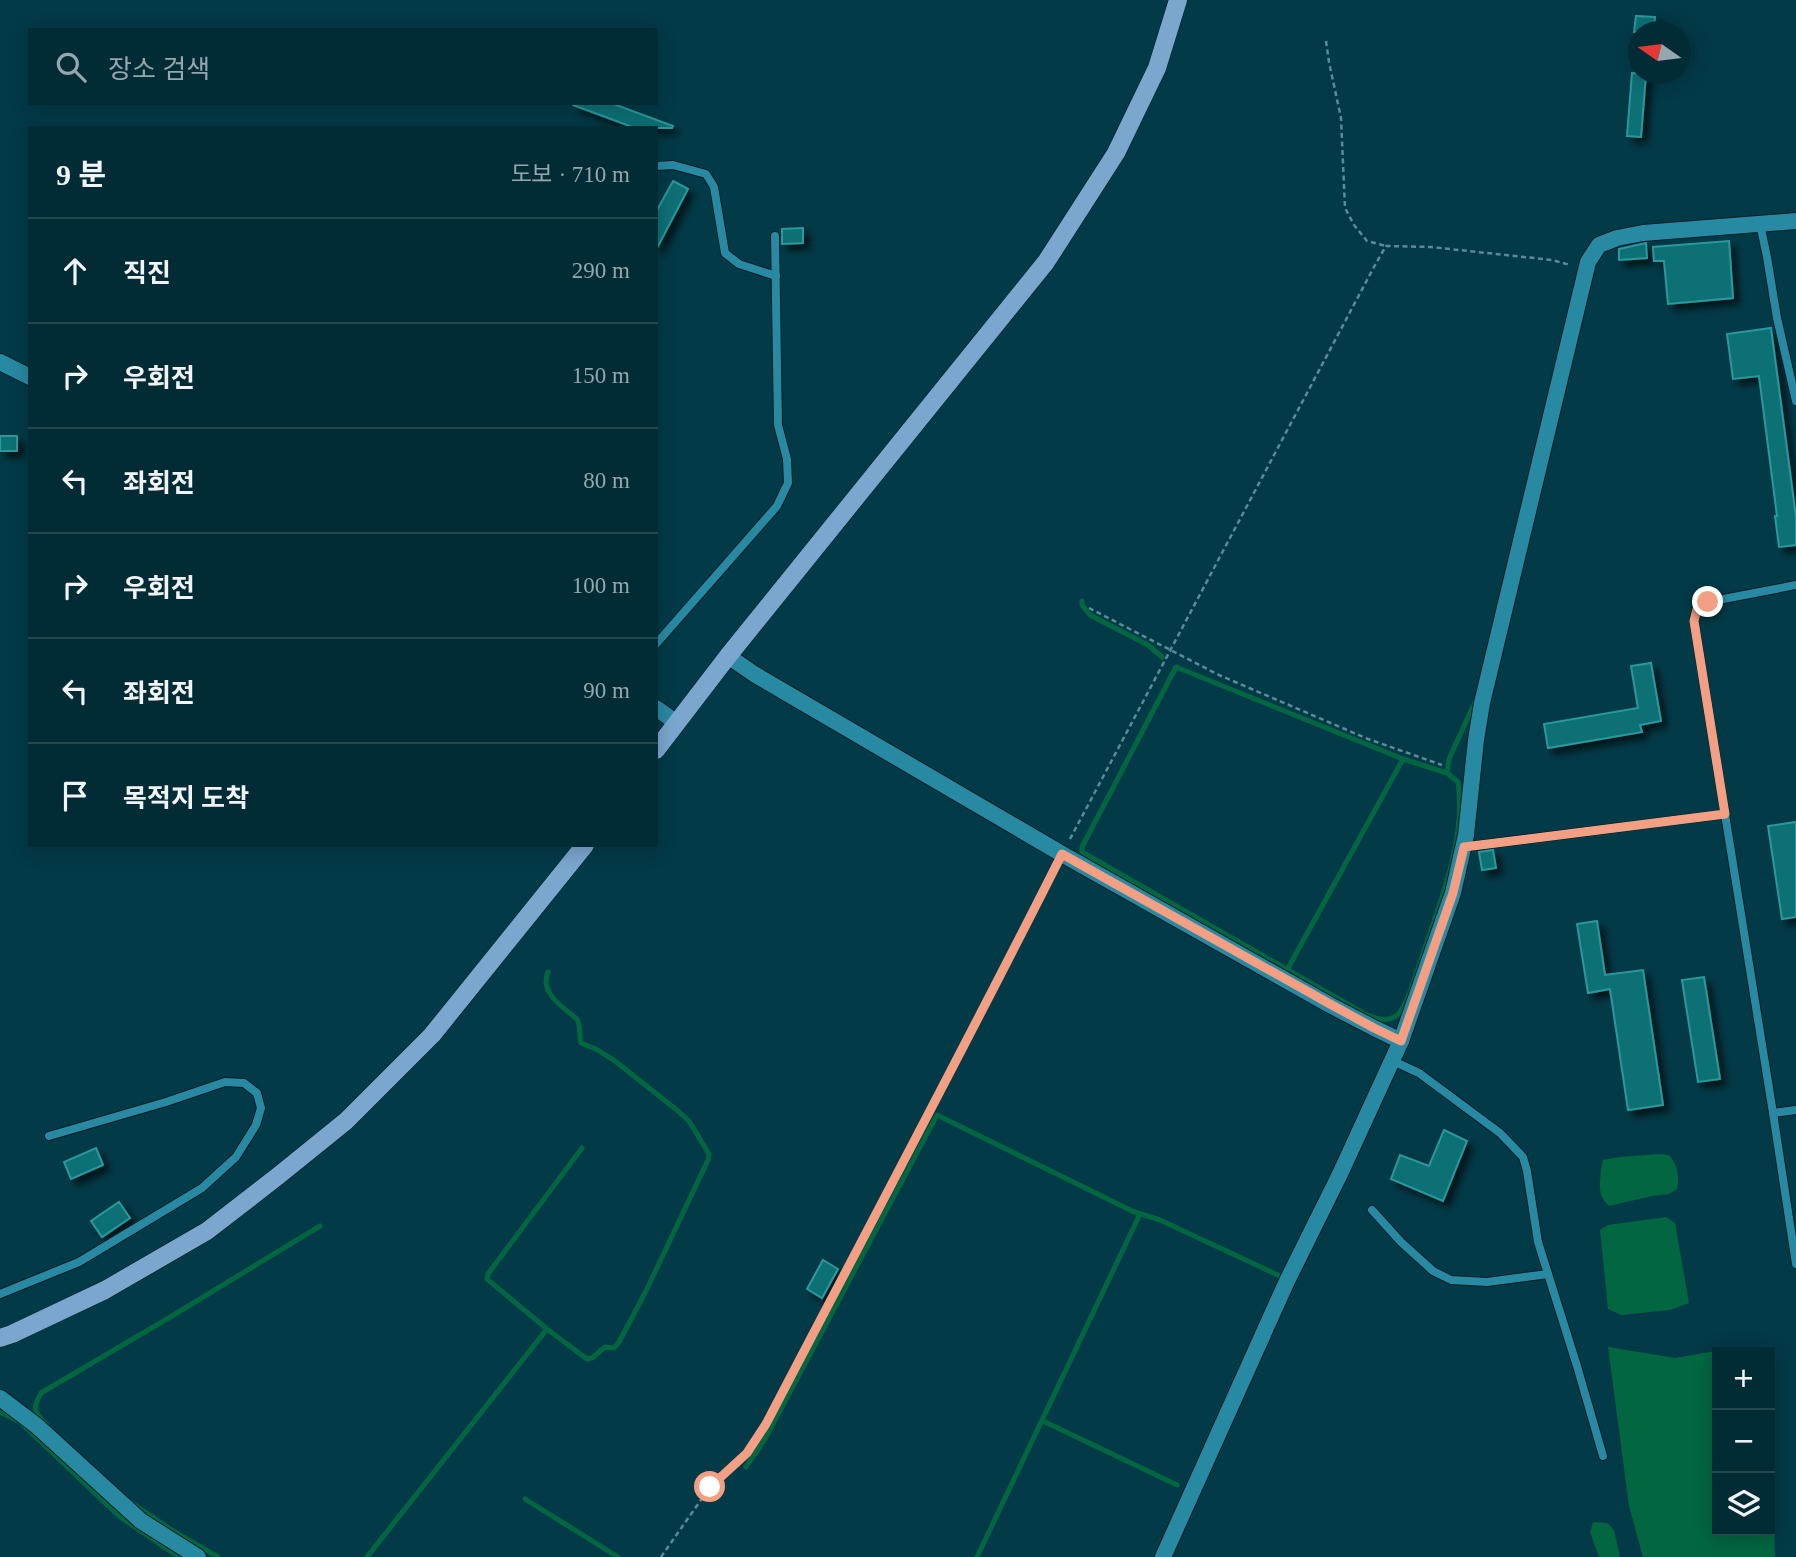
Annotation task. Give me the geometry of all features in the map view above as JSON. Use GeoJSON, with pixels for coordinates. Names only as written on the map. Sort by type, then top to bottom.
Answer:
{"type":"FeatureCollection","features":[{"type":"Feature","properties":{"kind":"main road"},"geometry":{"type":"LineString","coordinates":[[658,747],[728,656],[1045,262],[1116,153],[1157,68],[1178,0]]}},
{"type":"Feature","properties":{"kind":"main road"},"geometry":{"type":"LineString","coordinates":[[0,1338],[12,1335],[105,1290],[207,1231],[346,1121],[432,1035],[582,847]]}},
{"type":"Feature","properties":{"kind":"street"},"geometry":{"type":"LineString","coordinates":[[1163,1557],[1287,1281],[1393,1061],[1453,893],[1464,847],[1482,703],[1588,262],[1599,245],[1617,238],[1643,233],[1796,221]]}},
{"type":"Feature","properties":{"kind":"street"},"geometry":{"type":"LineString","coordinates":[[0,362],[28,376]]}},
{"type":"Feature","properties":{"kind":"street"},"geometry":{"type":"LineString","coordinates":[[728,656],[754,674],[1062,854],[1341,1011],[1401,1041]]}},
{"type":"Feature","properties":{"kind":"street"},"geometry":{"type":"LineString","coordinates":[[658,709],[677,723]]}},
{"type":"Feature","properties":{"kind":"street"},"geometry":{"type":"LineString","coordinates":[[0,1398],[37,1426],[141,1521],[198,1557]]}},
{"type":"Feature","properties":{"kind":"lane"},"geometry":{"type":"LineString","coordinates":[[658,166],[673,165],[706,174],[715,187],[725,253],[739,264],[776,276]]}},
{"type":"Feature","properties":{"kind":"lane"},"geometry":{"type":"LineString","coordinates":[[1760,224],[1796,401]]}},
{"type":"Feature","properties":{"kind":"lane"},"geometry":{"type":"LineString","coordinates":[[658,642],[777,506],[788,483],[787,459],[778,425],[775,236]]}},
{"type":"Feature","properties":{"kind":"lane"},"geometry":{"type":"LineString","coordinates":[[1796,585],[1708,602],[1697,609],[1694,621],[1796,1264]]}},
{"type":"Feature","properties":{"kind":"lane"},"geometry":{"type":"LineString","coordinates":[[1464,847],[1725,814]]}},
{"type":"Feature","properties":{"kind":"lane"},"geometry":{"type":"LineString","coordinates":[[1393,1061],[1419,1073],[1500,1133],[1523,1157],[1538,1242],[1603,1456]]}},
{"type":"Feature","properties":{"kind":"lane"},"geometry":{"type":"LineString","coordinates":[[0,1294],[79,1262],[202,1188],[236,1157],[256,1125],[261,1108],[257,1093],[244,1083],[225,1082],[49,1136]]}},
{"type":"Feature","properties":{"kind":"lane"},"geometry":{"type":"LineString","coordinates":[[1773,1113],[1796,1110]]}},
{"type":"Feature","properties":{"kind":"lane"},"geometry":{"type":"LineString","coordinates":[[1372,1210],[1401,1242],[1433,1271],[1451,1280],[1488,1282],[1548,1274]]}},
{"type":"Feature","properties":{"kind":"path"},"geometry":{"type":"LineString","coordinates":[[1326,41],[1340,118],[1345,208],[1367,241],[1386,246],[1431,247],[1552,260],[1587,270]]}},
{"type":"Feature","properties":{"kind":"path"},"geometry":{"type":"LineString","coordinates":[[661,1557],[710,1487],[747,1453],[766,1424],[974,1029],[1062,854],[1386,246]]}},
{"type":"Feature","properties":{"kind":"path"},"geometry":{"type":"LineString","coordinates":[[1088,608],[1219,675],[1356,734],[1442,765]]}},
{"type":"Feature","properties":{"kind":"shaded area"},"geometry":{"type":"Polygon","coordinates":[[[1669,1155],[1674,1162],[1678,1176],[1677,1189],[1669,1194],[1609,1206],[1600,1189],[1603,1160],[1669,1155]]]}},
{"type":"Feature","properties":{"kind":"shaded area"},"geometry":{"type":"Polygon","coordinates":[[[1666,1217],[1675,1223],[1689,1303],[1670,1310],[1621,1315],[1608,1309],[1600,1230],[1608,1225],[1666,1217]]]}},
{"type":"Feature","properties":{"kind":"shaded area"},"geometry":{"type":"Polygon","coordinates":[[[1608,1347],[1675,1358],[1712,1352],[1712,1536],[1774,1536],[1775,1557],[1643,1557],[1629,1506],[1608,1347]]]}},
{"type":"Feature","properties":{"kind":"shaded area"},"geometry":{"type":"Polygon","coordinates":[[[1593,1522],[1607,1523],[1614,1530],[1620,1557],[1599,1557],[1590,1532],[1593,1522]]]}},
{"type":"Feature","properties":{"kind":"building"},"geometry":{"type":"Polygon","coordinates":[[[1636,16],[1655,17],[1655,21],[1635,21],[1636,16]]]}},
{"type":"Feature","properties":{"kind":"building"},"geometry":{"type":"Polygon","coordinates":[[[1631,84],[1645,84],[1641,137],[1627,136],[1631,84]]]}},
{"type":"Feature","properties":{"kind":"building"},"geometry":{"type":"Polygon","coordinates":[[[573,105],[616,105],[673,126],[630,126],[573,105]]]}},
{"type":"Feature","properties":{"kind":"building"},"geometry":{"type":"Polygon","coordinates":[[[673,181],[688,189],[658,246],[658,208],[673,181]]]}},
{"type":"Feature","properties":{"kind":"building"},"geometry":{"type":"Polygon","coordinates":[[[803,228],[803,243],[782,244],[782,229],[803,228]]]}},
{"type":"Feature","properties":{"kind":"building"},"geometry":{"type":"Polygon","coordinates":[[[1729,241],[1733,298],[1668,304],[1664,261],[1654,261],[1653,247],[1729,241]]]}},
{"type":"Feature","properties":{"kind":"building"},"geometry":{"type":"Polygon","coordinates":[[[1646,243],[1647,258],[1619,260],[1619,249],[1646,243]]]}},
{"type":"Feature","properties":{"kind":"building"},"geometry":{"type":"Polygon","coordinates":[[[1771,328],[1796,517],[1796,545],[1779,547],[1759,376],[1733,379],[1727,334],[1771,328]]]}},
{"type":"Feature","properties":{"kind":"building"},"geometry":{"type":"Polygon","coordinates":[[[0,436],[17,436],[17,451],[0,451],[0,436]]]}},
{"type":"Feature","properties":{"kind":"building"},"geometry":{"type":"Polygon","coordinates":[[[1651,663],[1661,721],[1640,725],[1642,732],[1548,748],[1544,724],[1638,708],[1631,666],[1651,663]]]}},
{"type":"Feature","properties":{"kind":"building"},"geometry":{"type":"Polygon","coordinates":[[[1796,822],[1796,917],[1782,919],[1768,826],[1796,822]]]}},
{"type":"Feature","properties":{"kind":"building"},"geometry":{"type":"Polygon","coordinates":[[[1493,850],[1496,868],[1482,870],[1479,852],[1493,850]]]}},
{"type":"Feature","properties":{"kind":"building"},"geometry":{"type":"Polygon","coordinates":[[[1597,921],[1605,975],[1643,970],[1663,1105],[1628,1110],[1610,989],[1588,993],[1577,924],[1597,921]]]}},
{"type":"Feature","properties":{"kind":"building"},"geometry":{"type":"Polygon","coordinates":[[[1704,977],[1720,1079],[1698,1082],[1682,980],[1704,977]]]}},
{"type":"Feature","properties":{"kind":"building"},"geometry":{"type":"Polygon","coordinates":[[[1444,1130],[1467,1141],[1443,1201],[1391,1179],[1400,1155],[1429,1166],[1444,1130]]]}},
{"type":"Feature","properties":{"kind":"building"},"geometry":{"type":"Polygon","coordinates":[[[96,1148],[103,1165],[71,1179],[64,1162],[96,1148]]]}},
{"type":"Feature","properties":{"kind":"building"},"geometry":{"type":"Polygon","coordinates":[[[119,1202],[130,1218],[102,1237],[91,1221],[119,1202]]]}},
{"type":"Feature","properties":{"kind":"building"},"geometry":{"type":"Polygon","coordinates":[[[823,1260],[838,1269],[822,1298],[807,1289],[823,1260]]]}},
{"type":"Feature","properties":{"kind":"waterway"},"geometry":{"type":"LineString","coordinates":[[1082,601],[1090,615],[1148,645],[1162,657]]}},
{"type":"Feature","properties":{"kind":"waterway"},"geometry":{"type":"LineString","coordinates":[[1447,773],[1403,759],[1176,667],[1082,847],[1082,852],[1365,1014],[1379,1019],[1392,1018],[1400,1012],[1409,995],[1449,873],[1455,850],[1460,804],[1458,782],[1447,773],[1449,759],[1475,702]]}},
{"type":"Feature","properties":{"kind":"waterway"},"geometry":{"type":"LineString","coordinates":[[1287,970],[1403,759]]}},
{"type":"Feature","properties":{"kind":"waterway"},"geometry":{"type":"LineString","coordinates":[[547,1329],[587,1359],[605,1347],[614,1348],[646,1291],[709,1154],[689,1121],[678,1111],[615,1061],[581,1043],[577,1019],[554,999],[547,987],[548,972]]}},
{"type":"Feature","properties":{"kind":"waterway"},"geometry":{"type":"LineString","coordinates":[[746,1467],[765,1439],[937,1115],[1132,1211],[1160,1220],[1280,1276]]}},
{"type":"Feature","properties":{"kind":"waterway"},"geometry":{"type":"LineString","coordinates":[[367,1557],[547,1329],[487,1279],[488,1274],[582,1148]]}},
{"type":"Feature","properties":{"kind":"waterway"},"geometry":{"type":"LineString","coordinates":[[977,1557],[1140,1214]]}},
{"type":"Feature","properties":{"kind":"waterway"},"geometry":{"type":"LineString","coordinates":[[47,1425],[36,1410],[41,1393],[320,1226]]}},
{"type":"Feature","properties":{"kind":"waterway"},"geometry":{"type":"LineString","coordinates":[[0,1412],[20,1422],[120,1517],[179,1557]]}},
{"type":"Feature","properties":{"kind":"waterway"},"geometry":{"type":"LineString","coordinates":[[1043,1421],[1177,1485]]}},
{"type":"Feature","properties":{"kind":"waterway"},"geometry":{"type":"LineString","coordinates":[[525,1499],[618,1557]]}},
{"type":"Feature","properties":{"kind":"waterway"},"geometry":{"type":"LineString","coordinates":[[129,1501],[218,1557]]}},
{"type":"Feature","properties":{"kind":"route"},"geometry":{"type":"LineString","coordinates":[[710,1487],[747,1453],[766,1424],[974,1029],[1062,854],[1401,1041],[1453,893],[1464,847],[1725,814],[1694,621],[1697,609],[1708,602]]}}]}
